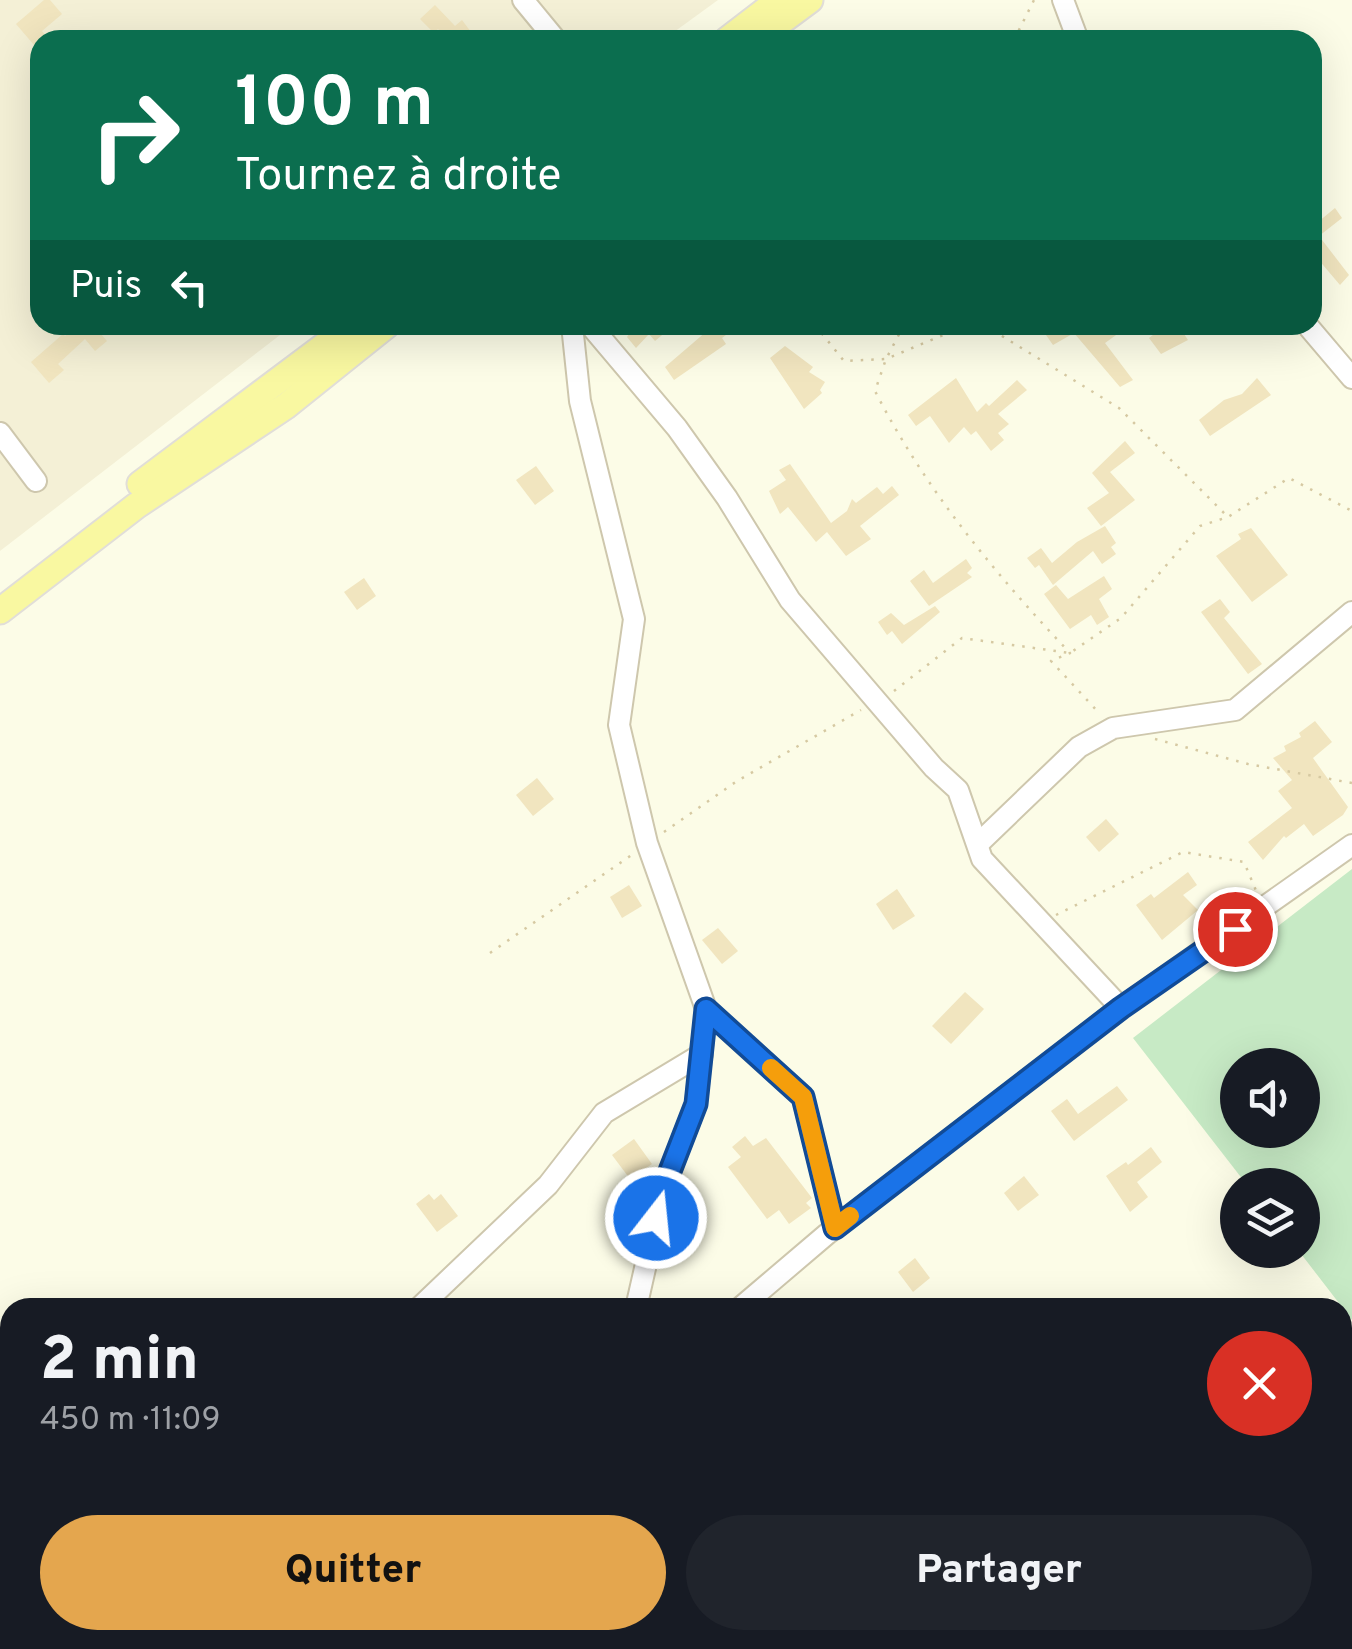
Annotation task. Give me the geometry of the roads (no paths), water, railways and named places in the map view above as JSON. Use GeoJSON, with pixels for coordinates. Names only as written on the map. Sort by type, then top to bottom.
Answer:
{"type":"FeatureCollection","features":[{"type":"Feature","properties":{"kind":"main road"},"geometry":{"type":"LineString","coordinates":[[740,30],[779,0]]}},
{"type":"Feature","properties":{"kind":"main road"},"geometry":{"type":"LineString","coordinates":[[770,30],[810,0]]}},
{"type":"Feature","properties":{"kind":"main road"},"geometry":{"type":"LineString","coordinates":[[0,590],[339,335]]}},
{"type":"Feature","properties":{"kind":"main road"},"geometry":{"type":"LineString","coordinates":[[0,611],[136,506],[286,406],[375,335]]}},
{"type":"Feature","properties":{"kind":"street"},"geometry":{"type":"LineString","coordinates":[[523,0],[548,30]]}},
{"type":"Feature","properties":{"kind":"street"},"geometry":{"type":"LineString","coordinates":[[1063,0],[1074,30]]}},
{"type":"Feature","properties":{"kind":"street"},"geometry":{"type":"LineString","coordinates":[[573,335],[580,401],[634,619],[618,725],[648,844],[706,1009],[696,1104],[663,1189],[638,1298]]}},
{"type":"Feature","properties":{"kind":"street"},"geometry":{"type":"LineString","coordinates":[[598,335],[677,428],[727,498],[790,600],[934,768],[958,790],[980,843],[982,858],[1121,1008]]}},
{"type":"Feature","properties":{"kind":"street"},"geometry":{"type":"LineString","coordinates":[[1316,335],[1352,378]]}},
{"type":"Feature","properties":{"kind":"street"},"geometry":{"type":"LineString","coordinates":[[0,433],[36,481]]}},
{"type":"Feature","properties":{"kind":"street"},"geometry":{"type":"LineString","coordinates":[[980,843],[1078,747],[1113,728],[1235,710],[1352,612]]}},
{"type":"Feature","properties":{"kind":"street"},"geometry":{"type":"LineString","coordinates":[[752,1298],[835,1228],[1121,1008],[1352,845]]}},
{"type":"Feature","properties":{"kind":"street"},"geometry":{"type":"LineString","coordinates":[[706,1009],[803,1097],[835,1228]]}},
{"type":"Feature","properties":{"kind":"street"},"geometry":{"type":"LineString","coordinates":[[429,1298],[548,1184],[604,1113],[702,1054]]}}]}
